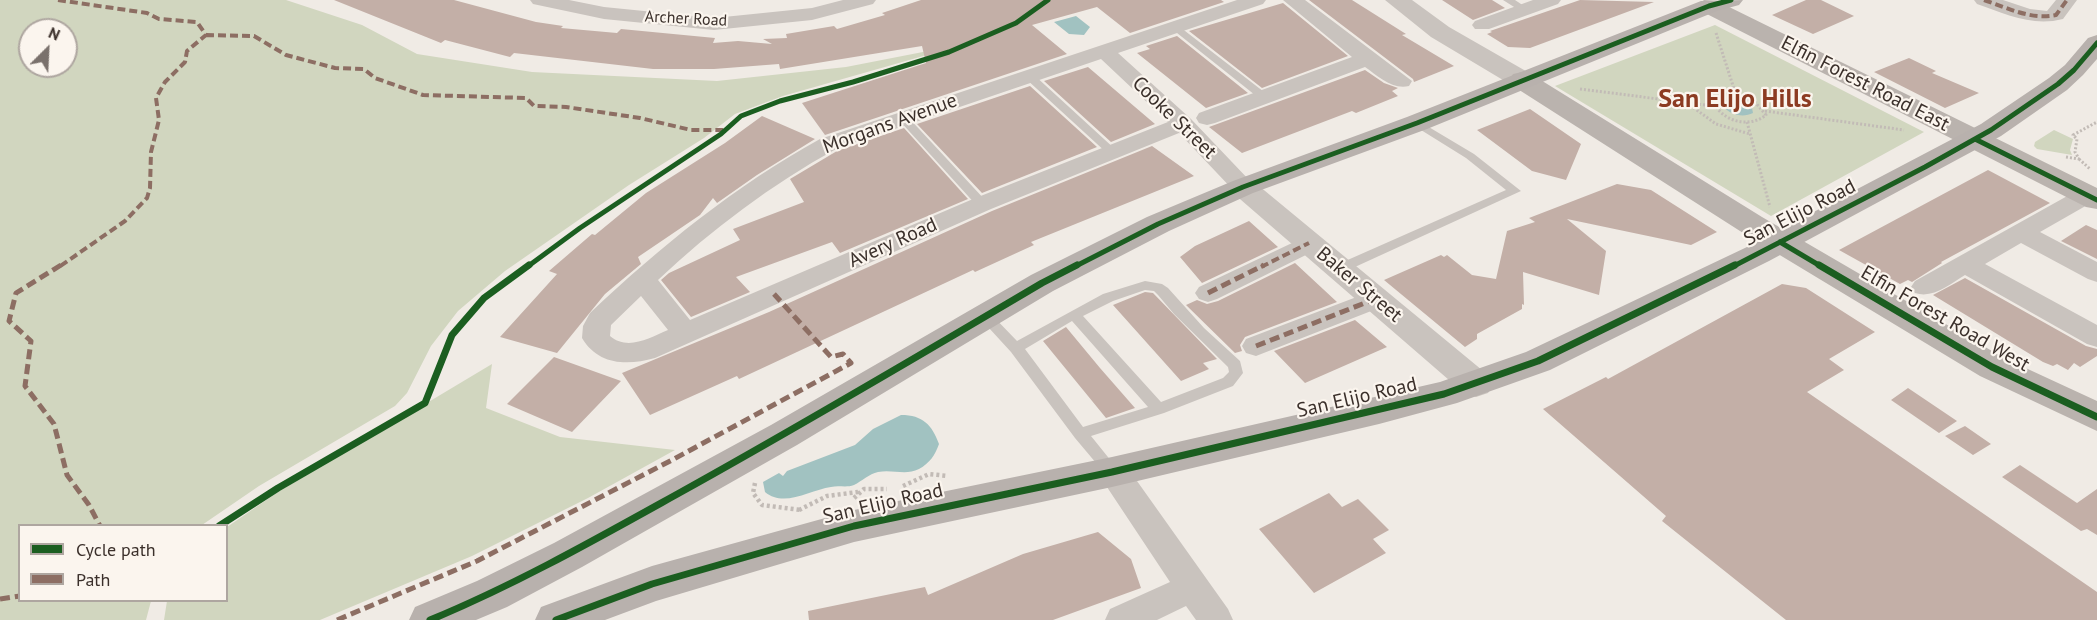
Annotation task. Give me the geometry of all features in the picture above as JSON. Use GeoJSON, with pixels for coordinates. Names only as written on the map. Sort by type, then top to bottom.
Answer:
{"type":"FeatureCollection","features":[{"type":"Feature","properties":{"kind":"main road"},"geometry":{"type":"LineString","coordinates":[[430,620],[492,594],[568,555],[784,435],[1042,283],[1158,224],[1243,186],[1416,123],[1713,7]]}},
{"type":"Feature","properties":{"kind":"main road","name":"Elfin Forest Road East"},"geometry":{"type":"LineString","coordinates":[[1713,7],[2092,197]]}},
{"type":"Feature","properties":{"kind":"main road","name":"San Elijo Road"},"geometry":{"type":"LineString","coordinates":[[556,620],[652,584],[854,526],[1112,472],[1389,408],[1476,384],[1538,361],[1776,229],[1925,167],[1991,130],[2058,84],[2074,70],[2097,43]]}},
{"type":"Feature","properties":{"kind":"main road","name":"Elfin Forest Road West"},"geometry":{"type":"LineString","coordinates":[[1522,80],[1776,229],[1992,368],[2097,417]]}},
{"type":"Feature","properties":{"kind":"street","name":"Archer Road"},"geometry":{"type":"LineString","coordinates":[[540,0],[604,13],[714,24],[812,14],[866,0]]}},
{"type":"Feature","properties":{"kind":"street","name":"Morgans Avenue"},"geometry":{"type":"LineString","coordinates":[[604,348],[596,338],[600,320],[643,280],[724,212],[776,174],[828,144],[1256,0]]}},
{"type":"Feature","properties":{"kind":"street"},"geometry":{"type":"LineString","coordinates":[[1293,0],[1367,58],[1401,81]]}},
{"type":"Feature","properties":{"kind":"street","name":"Elfin Forest Road West"},"geometry":{"type":"LineString","coordinates":[[1397,0],[1440,32],[1522,80]]}},
{"type":"Feature","properties":{"kind":"street"},"geometry":{"type":"LineString","coordinates":[[1482,25],[1517,5],[1551,0]]}},
{"type":"Feature","properties":{"kind":"street"},"geometry":{"type":"LineString","coordinates":[[1984,0],[2033,16],[2048,17],[2056,15],[2067,0]]}},
{"type":"Feature","properties":{"kind":"street","name":"Cooke Street"},"geometry":{"type":"LineString","coordinates":[[1104,51],[1195,121],[1243,186]]}},
{"type":"Feature","properties":{"kind":"street","name":"Avery Road"},"geometry":{"type":"LineString","coordinates":[[604,348],[618,353],[636,353],[982,204],[1112,152],[1367,58]]}},
{"type":"Feature","properties":{"kind":"street","name":"Baker Street"},"geometry":{"type":"LineString","coordinates":[[1243,186],[1476,384]]}},
{"type":"Feature","properties":{"kind":"street"},"geometry":{"type":"LineString","coordinates":[[1924,286],[2021,232],[2092,197]]}},
{"type":"Feature","properties":{"kind":"street"},"geometry":{"type":"LineString","coordinates":[[2021,232],[2097,273]]}},
{"type":"Feature","properties":{"kind":"street"},"geometry":{"type":"LineString","coordinates":[[1208,293],[1309,243]]}},
{"type":"Feature","properties":{"kind":"street"},"geometry":{"type":"LineString","coordinates":[[1966,264],[2097,337]]}},
{"type":"Feature","properties":{"kind":"street"},"geometry":{"type":"LineString","coordinates":[[643,280],[685,333]]}},
{"type":"Feature","properties":{"kind":"street"},"geometry":{"type":"LineString","coordinates":[[1256,346],[1374,299]]}},
{"type":"Feature","properties":{"kind":"street"},"geometry":{"type":"LineString","coordinates":[[1112,472],[1132,497],[1191,588],[1216,620]]}},
{"type":"Feature","properties":{"kind":"street"},"geometry":{"type":"LineString","coordinates":[[1122,620],[1191,588]]}},
{"type":"Feature","properties":{"kind":"lane"},"geometry":{"type":"LineString","coordinates":[[1176,27],[1264,97]]}},
{"type":"Feature","properties":{"kind":"lane"},"geometry":{"type":"LineString","coordinates":[[1029,76],[1112,152]]}},
{"type":"Feature","properties":{"kind":"lane"},"geometry":{"type":"LineString","coordinates":[[903,118],[982,204]]}},
{"type":"Feature","properties":{"kind":"lane"},"geometry":{"type":"LineString","coordinates":[[1340,269],[1515,191],[1464,152],[1416,123]]}},
{"type":"Feature","properties":{"kind":"lane"},"geometry":{"type":"LineString","coordinates":[[1016,348],[1074,315],[1133,287],[1146,285],[1158,288],[1235,365],[1236,373],[1228,382],[1159,409],[1080,434]]}},
{"type":"Feature","properties":{"kind":"lane"},"geometry":{"type":"LineString","coordinates":[[1074,315],[1159,409]]}},
{"type":"Feature","properties":{"kind":"lane"},"geometry":{"type":"LineString","coordinates":[[986,316],[1016,348],[1080,434],[1112,472]]}},
{"type":"Feature","properties":{"kind":"path"},"geometry":{"type":"LineString","coordinates":[[1713,7],[1736,95]]}},
{"type":"Feature","properties":{"kind":"path"},"geometry":{"type":"LineString","coordinates":[[1580,89],[1713,106],[1722,115],[1747,122],[1764,118],[1765,111]]}},
{"type":"Feature","properties":{"kind":"path"},"geometry":{"type":"LineString","coordinates":[[1713,106],[1713,102],[1720,96],[1736,95],[1758,103],[1765,111],[1911,131]]}},
{"type":"Feature","properties":{"kind":"path"},"geometry":{"type":"LineString","coordinates":[[1686,102],[1697,113],[1721,127],[1750,134]]}},
{"type":"Feature","properties":{"kind":"path"},"geometry":{"type":"LineString","coordinates":[[1747,122],[1776,229]]}},
{"type":"Feature","properties":{"kind":"path"},"geometry":{"type":"LineString","coordinates":[[2065,157],[2079,159],[2076,152],[2077,139],[2073,135],[2097,122]]}},
{"type":"Feature","properties":{"kind":"path"},"geometry":{"type":"LineString","coordinates":[[757,481],[753,493],[762,505],[814,511]]}},
{"type":"Feature","properties":{"kind":"path"},"geometry":{"type":"LineString","coordinates":[[799,510],[807,503],[840,491],[858,492]]}},
{"type":"Feature","properties":{"kind":"green space"},"geometry":{"type":"Polygon","coordinates":[[[0,0],[286,0],[362,25],[417,54],[532,72],[717,81],[846,67],[969,43],[783,96],[735,114],[704,138],[629,185],[505,271],[458,311],[431,346],[407,393],[395,406],[259,486],[203,524],[18,524],[18,602],[151,602],[146,620],[0,620],[0,0]]]}},
{"type":"Feature","properties":{"kind":"green space"},"geometry":{"type":"Polygon","coordinates":[[[1715,25],[1924,132],[1771,216],[1555,86],[1715,25]]]}},
{"type":"Feature","properties":{"kind":"green space"},"geometry":{"type":"Polygon","coordinates":[[[2054,130],[2073,139],[2070,150],[2072,155],[2037,149],[2034,146],[2035,142],[2054,130]]]}},
{"type":"Feature","properties":{"kind":"green space"},"geometry":{"type":"Polygon","coordinates":[[[492,364],[486,408],[560,437],[675,450],[588,498],[472,556],[320,620],[164,620],[167,602],[228,602],[228,526],[278,492],[492,364]]]}},
{"type":"Feature","properties":{"kind":"water"},"geometry":{"type":"Polygon","coordinates":[[[1076,16],[1090,27],[1084,35],[1069,34],[1054,22],[1076,16]]]}},
{"type":"Feature","properties":{"kind":"water"},"geometry":{"type":"Polygon","coordinates":[[[1727,100],[1741,101],[1752,108],[1753,113],[1741,115],[1733,113],[1723,106],[1727,100]]]}},
{"type":"Feature","properties":{"kind":"water"},"geometry":{"type":"Polygon","coordinates":[[[901,415],[909,415],[926,422],[939,444],[932,458],[919,469],[909,472],[878,472],[854,485],[831,487],[797,497],[772,497],[765,492],[763,482],[779,473],[783,476],[787,471],[855,445],[873,429],[901,415]]]}},
{"type":"Feature","properties":{"kind":"building"},"geometry":{"type":"Polygon","coordinates":[[[334,0],[454,0],[536,22],[563,26],[561,28],[617,33],[621,29],[715,38],[713,43],[738,41],[772,44],[763,39],[787,38],[786,34],[834,26],[837,29],[885,15],[882,13],[921,0],[1221,0],[1224,2],[1130,33],[1097,7],[1032,25],[1067,54],[825,135],[802,103],[926,63],[922,46],[780,69],[779,64],[714,69],[653,69],[514,53],[510,57],[445,40],[441,43],[334,0]]]}},
{"type":"Feature","properties":{"kind":"building"},"geometry":{"type":"Polygon","coordinates":[[[1309,0],[1352,0],[1406,34],[1402,35],[1454,66],[1414,82],[1309,0]]]}},
{"type":"Feature","properties":{"kind":"building"},"geometry":{"type":"Polygon","coordinates":[[[1442,0],[1492,0],[1505,8],[1473,20],[1442,0]]]}},
{"type":"Feature","properties":{"kind":"building"},"geometry":{"type":"Polygon","coordinates":[[[1580,0],[1654,2],[1530,48],[1508,47],[1487,34],[1492,32],[1490,31],[1580,0]]]}},
{"type":"Feature","properties":{"kind":"building"},"geometry":{"type":"Polygon","coordinates":[[[1806,0],[1821,0],[1854,16],[1813,34],[1772,15],[1806,0]]]}},
{"type":"Feature","properties":{"kind":"building"},"geometry":{"type":"Polygon","coordinates":[[[1283,3],[1348,56],[1262,88],[1189,31],[1283,3]]]}},
{"type":"Feature","properties":{"kind":"building"},"geometry":{"type":"Polygon","coordinates":[[[1177,36],[1248,93],[1206,108],[1137,53],[1150,49],[1146,46],[1177,36]]]}},
{"type":"Feature","properties":{"kind":"building"},"geometry":{"type":"Polygon","coordinates":[[[1909,58],[1936,71],[1932,73],[1979,93],[1945,108],[1874,72],[1909,58]]]}},
{"type":"Feature","properties":{"kind":"building"},"geometry":{"type":"Polygon","coordinates":[[[1088,67],[1155,124],[1111,142],[1044,81],[1088,67]]]}},
{"type":"Feature","properties":{"kind":"building"},"geometry":{"type":"Polygon","coordinates":[[[1365,70],[1384,83],[1398,88],[1392,91],[1398,96],[1242,153],[1209,127],[1365,70]]]}},
{"type":"Feature","properties":{"kind":"building"},"geometry":{"type":"Polygon","coordinates":[[[1030,86],[1097,147],[982,193],[917,124],[1030,86]]]}},
{"type":"Feature","properties":{"kind":"building"},"geometry":{"type":"Polygon","coordinates":[[[1530,109],[1581,144],[1566,180],[1532,171],[1477,130],[1530,109]]]}},
{"type":"Feature","properties":{"kind":"building"},"geometry":{"type":"Polygon","coordinates":[[[762,116],[815,139],[717,203],[713,198],[700,215],[638,257],[641,264],[605,294],[557,353],[500,337],[557,274],[549,271],[592,234],[595,235],[646,193],[725,143],[762,116]]]}},
{"type":"Feature","properties":{"kind":"building"},"geometry":{"type":"Polygon","coordinates":[[[904,128],[968,199],[840,253],[832,242],[736,277],[750,292],[691,317],[661,280],[669,273],[740,240],[733,229],[804,202],[790,179],[837,151],[904,128]]]}},
{"type":"Feature","properties":{"kind":"building"},"geometry":{"type":"Polygon","coordinates":[[[1152,146],[1194,176],[1031,242],[1034,245],[975,272],[973,270],[739,379],[737,376],[650,415],[622,373],[769,312],[992,211],[1152,146]]]}},
{"type":"Feature","properties":{"kind":"building"},"geometry":{"type":"Polygon","coordinates":[[[1988,170],[2050,203],[1941,262],[1912,282],[1908,280],[1900,284],[1839,250],[1988,170]]]}},
{"type":"Feature","properties":{"kind":"building"},"geometry":{"type":"Polygon","coordinates":[[[1617,184],[1651,190],[1717,232],[1691,245],[1567,219],[1606,251],[1599,295],[1523,272],[1524,305],[1522,304],[1522,309],[1477,334],[1477,339],[1465,347],[1384,280],[1441,255],[1444,257],[1447,255],[1472,275],[1496,279],[1507,231],[1535,222],[1529,218],[1617,184]]]}},
{"type":"Feature","properties":{"kind":"building"},"geometry":{"type":"Polygon","coordinates":[[[1249,221],[1278,247],[1202,283],[1180,257],[1195,246],[1249,221]]]}},
{"type":"Feature","properties":{"kind":"building"},"geometry":{"type":"Polygon","coordinates":[[[2086,225],[2097,230],[2097,259],[2061,241],[2086,225]]]}},
{"type":"Feature","properties":{"kind":"building"},"geometry":{"type":"Polygon","coordinates":[[[1295,263],[1337,302],[1245,337],[1240,345],[1242,351],[1235,353],[1186,305],[1197,300],[1207,304],[1218,301],[1295,263]]]}},
{"type":"Feature","properties":{"kind":"building"},"geometry":{"type":"Polygon","coordinates":[[[1965,278],[2086,346],[2097,349],[2097,356],[2080,367],[2074,363],[2068,370],[2057,364],[2053,366],[1933,295],[1965,278]]]}},
{"type":"Feature","properties":{"kind":"building"},"geometry":{"type":"Polygon","coordinates":[[[1782,284],[1806,288],[1875,332],[1829,359],[1844,370],[1807,392],[2097,592],[2097,620],[1786,620],[1662,521],[1666,516],[1543,409],[1606,377],[1608,379],[1782,284]]]}},
{"type":"Feature","properties":{"kind":"building"},"geometry":{"type":"Polygon","coordinates":[[[1145,292],[1153,293],[1217,359],[1203,363],[1209,369],[1181,381],[1113,305],[1145,292]]]}},
{"type":"Feature","properties":{"kind":"building"},"geometry":{"type":"Polygon","coordinates":[[[1355,320],[1387,347],[1305,383],[1274,351],[1355,320]]]}},
{"type":"Feature","properties":{"kind":"building"},"geometry":{"type":"Polygon","coordinates":[[[1066,327],[1135,408],[1106,418],[1043,341],[1066,327]]]}},
{"type":"Feature","properties":{"kind":"building"},"geometry":{"type":"Polygon","coordinates":[[[554,357],[621,381],[572,432],[507,404],[554,357]]]}},
{"type":"Feature","properties":{"kind":"building"},"geometry":{"type":"Polygon","coordinates":[[[1908,388],[1957,421],[1939,433],[1891,400],[1908,388]]]}},
{"type":"Feature","properties":{"kind":"building"},"geometry":{"type":"Polygon","coordinates":[[[1965,426],[1991,444],[1973,455],[1945,436],[1965,426]]]}},
{"type":"Feature","properties":{"kind":"building"},"geometry":{"type":"Polygon","coordinates":[[[2020,465],[2077,503],[2097,489],[2097,535],[2087,529],[2081,531],[2002,477],[2020,465]]]}},
{"type":"Feature","properties":{"kind":"building"},"geometry":{"type":"Polygon","coordinates":[[[1329,493],[1342,507],[1358,499],[1389,530],[1373,539],[1386,553],[1314,593],[1259,529],[1329,493]]]}},
{"type":"Feature","properties":{"kind":"building"},"geometry":{"type":"Polygon","coordinates":[[[1098,532],[1131,559],[1141,588],[1053,620],[809,620],[808,611],[925,587],[928,595],[1023,554],[1098,532]]]}},
{"type":"Feature","properties":{"kind":"marked path"},"geometry":{"type":"LineString","coordinates":[[58,0],[147,13],[159,19],[197,22],[206,35],[187,51],[185,62],[165,82],[156,98],[159,120],[151,152],[150,188],[147,198],[139,209],[108,234],[16,293],[9,321],[31,341],[25,386],[54,424],[67,475],[89,505],[99,524]]}},
{"type":"Feature","properties":{"kind":"marked path"},"geometry":{"type":"LineString","coordinates":[[1984,0],[2038,17],[2056,15],[2067,0]]}},
{"type":"Feature","properties":{"kind":"marked path"},"geometry":{"type":"LineString","coordinates":[[206,35],[254,36],[286,55],[335,68],[364,69],[375,78],[423,95],[526,98],[534,106],[566,107],[640,118],[691,130],[724,130]]}},
{"type":"Feature","properties":{"kind":"marked path"},"geometry":{"type":"LineString","coordinates":[[1208,293],[1309,243]]}},
{"type":"Feature","properties":{"kind":"marked path"},"geometry":{"type":"LineString","coordinates":[[337,620],[477,561],[672,460],[851,363],[843,354],[831,357],[774,294]]}},
{"type":"Feature","properties":{"kind":"marked path"},"geometry":{"type":"LineString","coordinates":[[1256,346],[1375,299]]}},
{"type":"Feature","properties":{"kind":"marked path"},"geometry":{"type":"LineString","coordinates":[[0,599],[18,596]]}},
{"type":"Feature","properties":{"kind":"cycle path"},"geometry":{"type":"LineString","coordinates":[[222,524],[278,488],[425,403],[452,335],[484,298],[580,228],[721,134],[741,116],[780,101],[853,82],[949,52],[1016,23],[1048,0]]}},
{"type":"Feature","properties":{"kind":"cycle path"},"geometry":{"type":"LineString","coordinates":[[430,620],[492,594],[568,555],[784,435],[1042,283],[1158,224],[1243,187],[1417,123],[1709,6],[1731,0]]}},
{"type":"Feature","properties":{"kind":"cycle path"},"geometry":{"type":"LineString","coordinates":[[556,620],[652,584],[854,526],[1112,472],[1379,410],[1444,394],[1538,361],[1758,254],[1991,130],[2058,84],[2074,70],[2097,43]]}},
{"type":"Feature","properties":{"kind":"cycle path"},"geometry":{"type":"LineString","coordinates":[[1975,139],[2097,200]]}},
{"type":"Feature","properties":{"kind":"cycle path"},"geometry":{"type":"LineString","coordinates":[[1780,242],[1992,367],[2097,417]]}},
{"type":"Feature","properties":{"kind":"district","name":"San Elijo Hills"},"geometry":{"type":"Point","coordinates":[1735,100]}}]}
